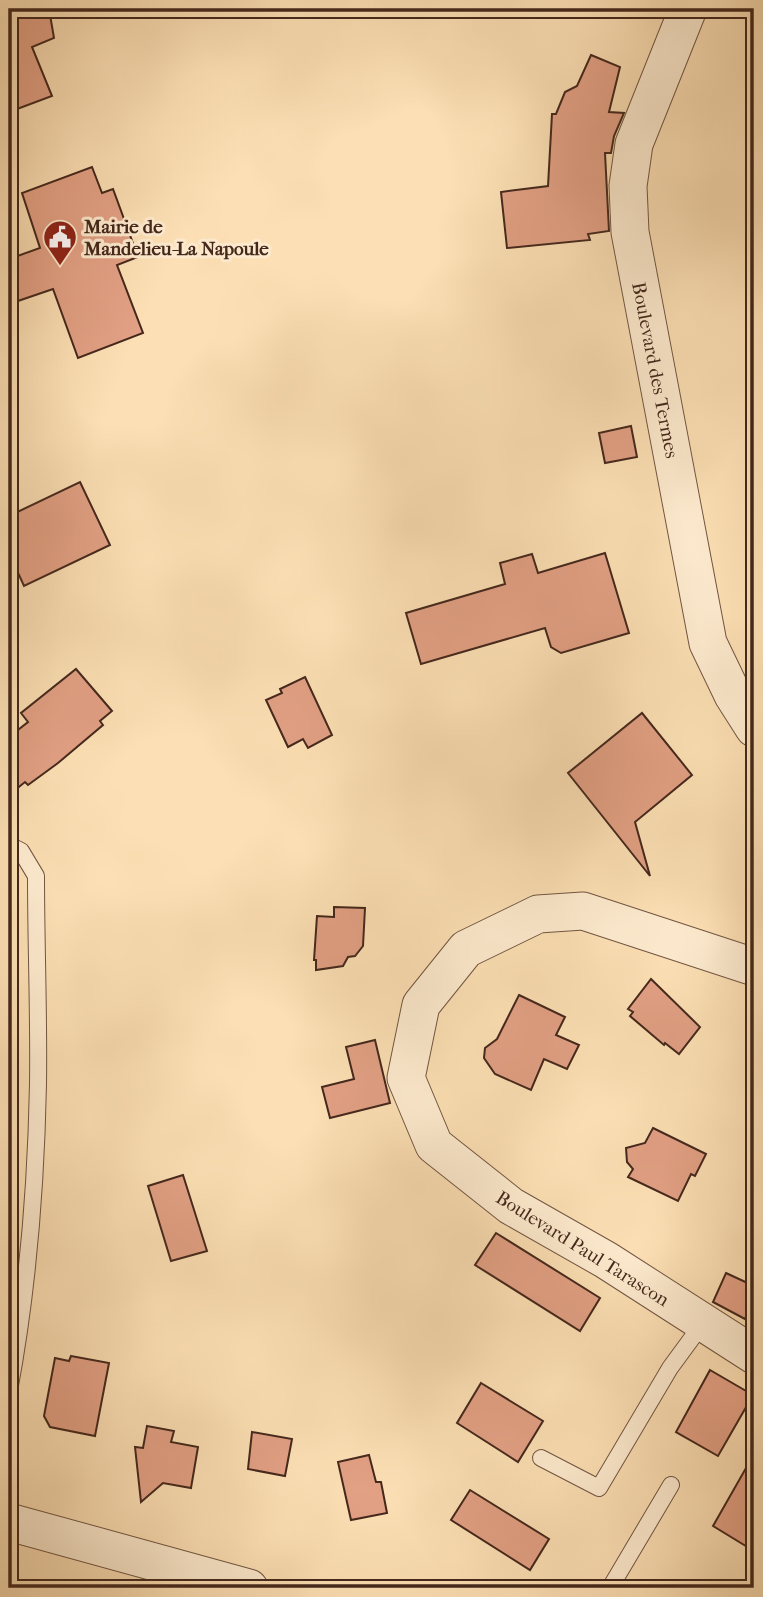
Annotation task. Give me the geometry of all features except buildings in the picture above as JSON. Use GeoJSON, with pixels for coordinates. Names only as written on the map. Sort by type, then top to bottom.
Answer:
{"type":"FeatureCollection","features":[{"type":"Feature","properties":{"kind":"street","name":"Boulevard des Termes"},"geometry":{"type":"LineString","coordinates":[[688,9],[634,144],[628,186],[630,232],[708,643],[733,695],[754,728]]}},
{"type":"Feature","properties":{"kind":"street","name":"Boulevard Paul Tarascon"},"geometry":{"type":"LineString","coordinates":[[754,967],[583,911],[538,914],[466,948],[421,1005],[406,1078],[434,1145],[510,1206],[606,1260],[754,1355]]}},
{"type":"Feature","properties":{"kind":"street"},"geometry":{"type":"LineString","coordinates":[[9,1522],[249,1588]]}},
{"type":"Feature","properties":{"kind":"lane"},"geometry":{"type":"LineString","coordinates":[[9,845],[21,851],[36,877],[38,1084],[32,1218],[20,1331],[9,1391]]}},
{"type":"Feature","properties":{"kind":"lane"},"geometry":{"type":"LineString","coordinates":[[541,1458],[598,1488],[670,1368],[703,1323]]}},
{"type":"Feature","properties":{"kind":"lane"},"geometry":{"type":"LineString","coordinates":[[610,1588],[671,1485]]}},
{"type":"Feature","properties":{"kind":"place","name":"Mairie de Mandelieu-La Napoule"},"geometry":{"type":"Point","coordinates":[60,267]}}]}
